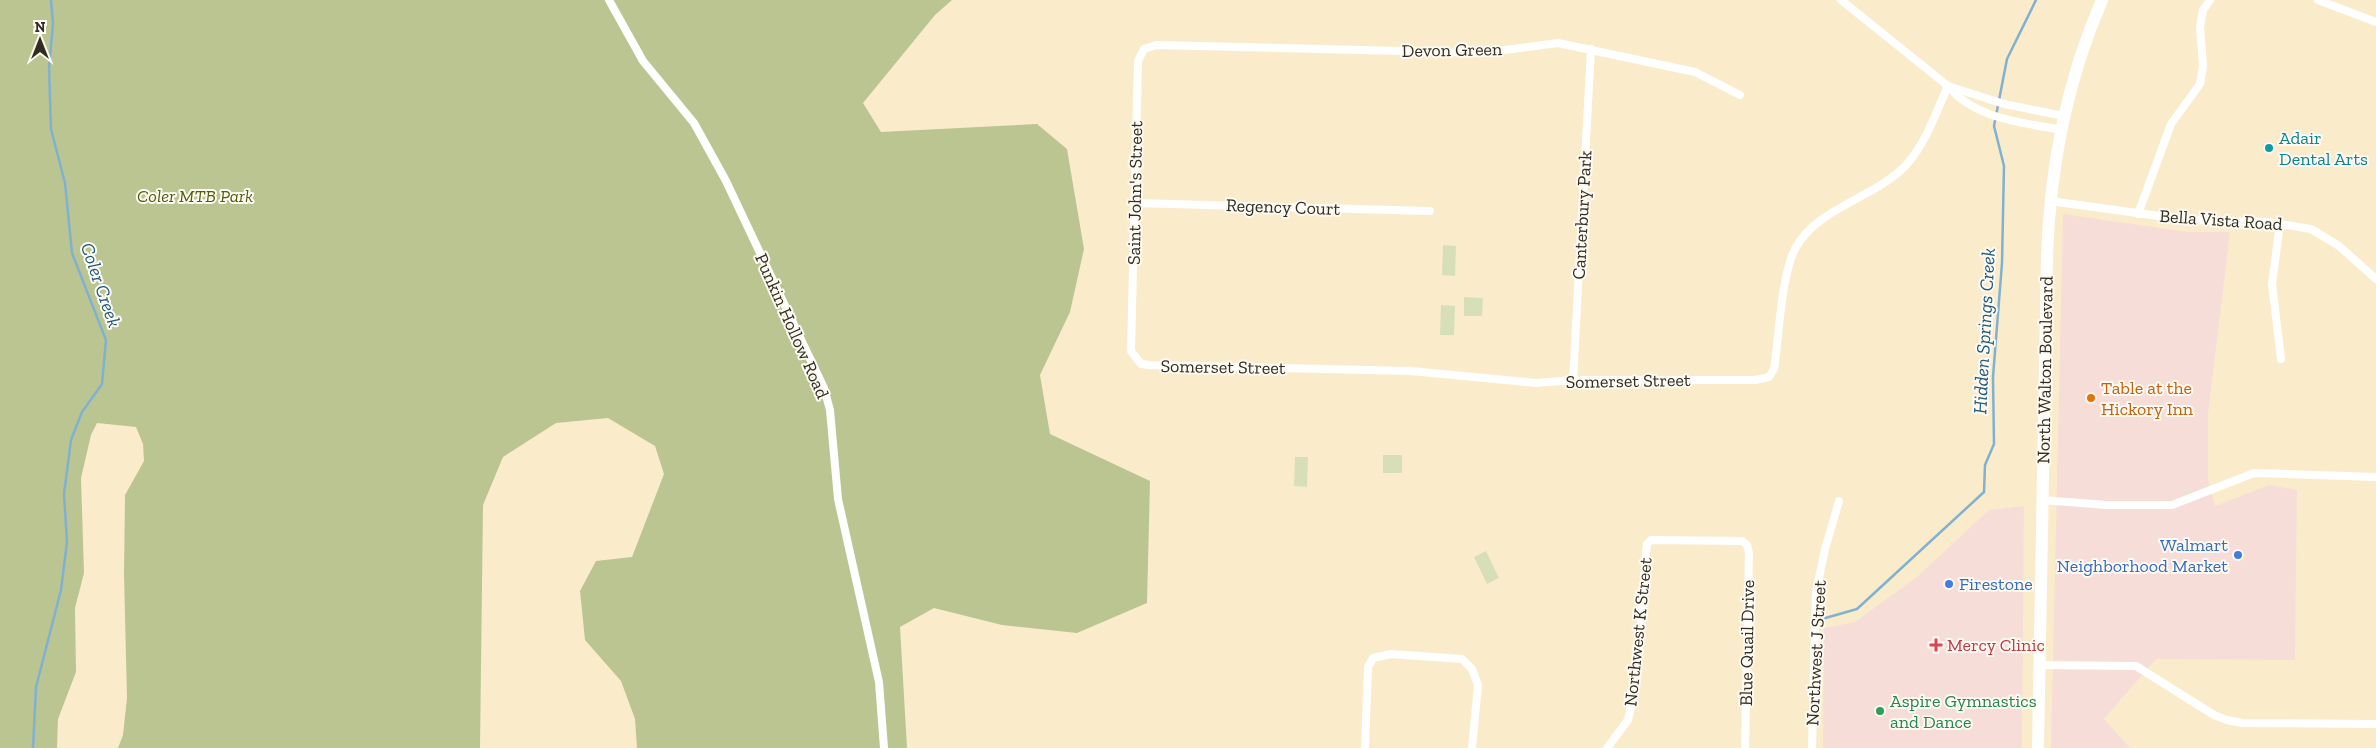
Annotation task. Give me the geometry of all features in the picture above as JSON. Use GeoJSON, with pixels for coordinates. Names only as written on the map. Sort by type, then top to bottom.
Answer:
{"type":"FeatureCollection","features":[{"type":"Feature","properties":{"kind":"main road","name":"North Walton Boulevard"},"geometry":{"type":"LineString","coordinates":[[2038,748],[2046,266],[2050,201],[2064,116],[2091,25],[2102,0]]}},
{"type":"Feature","properties":{"kind":"street","name":"Punkin Hollow Road"},"geometry":{"type":"LineString","coordinates":[[609,0],[644,61],[694,122],[729,189],[824,388],[830,410],[838,499],[879,682],[884,748]]}},
{"type":"Feature","properties":{"kind":"street"},"geometry":{"type":"LineString","coordinates":[[1841,0],[1948,86],[1959,100],[1986,114],[2061,130]]}},
{"type":"Feature","properties":{"kind":"street"},"geometry":{"type":"LineString","coordinates":[[2138,214],[2171,124],[2200,84],[2203,66],[2200,27],[2203,10],[2210,0]]}},
{"type":"Feature","properties":{"kind":"street"},"geometry":{"type":"LineString","coordinates":[[2318,0],[2376,22]]}},
{"type":"Feature","properties":{"kind":"street","name":"Devon Green"},"geometry":{"type":"LineString","coordinates":[[1156,45],[1482,53],[1558,43],[1695,72],[1740,95]]}},
{"type":"Feature","properties":{"kind":"street","name":"Saint John's Street"},"geometry":{"type":"LineString","coordinates":[[1132,351],[1138,61],[1144,49],[1156,45]]}},
{"type":"Feature","properties":{"kind":"street","name":"Canterbury Park"},"geometry":{"type":"LineString","coordinates":[[1573,380],[1591,49]]}},
{"type":"Feature","properties":{"kind":"street"},"geometry":{"type":"LineString","coordinates":[[1948,86],[2004,104],[2064,116]]}},
{"type":"Feature","properties":{"kind":"street","name":"Somerset Street"},"geometry":{"type":"LineString","coordinates":[[1132,351],[1141,364],[1150,365],[1411,371],[1536,383],[1573,380],[1755,380],[1768,377],[1773,374],[1788,268],[1799,242],[1808,231],[1887,180],[1907,164],[1919,147],[1948,86]]}},
{"type":"Feature","properties":{"kind":"street","name":"Bella Vista Road"},"geometry":{"type":"LineString","coordinates":[[2050,201],[2188,220],[2280,223],[2311,229],[2339,246],[2376,278]]}},
{"type":"Feature","properties":{"kind":"street","name":"Regency Court"},"geometry":{"type":"LineString","coordinates":[[1135,203],[1430,212]]}},
{"type":"Feature","properties":{"kind":"street"},"geometry":{"type":"LineString","coordinates":[[2280,223],[2272,284],[2281,359]]}},
{"type":"Feature","properties":{"kind":"street"},"geometry":{"type":"LineString","coordinates":[[2042,500],[2172,505],[2254,473],[2376,477]]}},
{"type":"Feature","properties":{"kind":"street","name":"Northwest J Street"},"geometry":{"type":"LineString","coordinates":[[1812,748],[1816,592],[1825,549],[1839,501]]}},
{"type":"Feature","properties":{"kind":"street","name":"Northwest K Street"},"geometry":{"type":"LineString","coordinates":[[1607,748],[1628,720],[1636,686],[1647,544],[1651,540],[1742,541]]}},
{"type":"Feature","properties":{"kind":"street","name":"Blue Quail Drive"},"geometry":{"type":"LineString","coordinates":[[1742,541],[1747,545],[1749,553],[1745,748]]}},
{"type":"Feature","properties":{"kind":"street"},"geometry":{"type":"LineString","coordinates":[[1365,748],[1368,667],[1373,658],[1391,654],[1462,659],[1472,669],[1478,685],[1472,748]]}},
{"type":"Feature","properties":{"kind":"street"},"geometry":{"type":"LineString","coordinates":[[2040,665],[2136,666],[2214,715],[2242,723],[2376,724]]}},
{"type":"Feature","properties":{"kind":"shaded area"},"geometry":{"type":"Polygon","coordinates":[[[2063,214],[2187,232],[2230,232],[2208,414],[2208,480],[2215,506],[2269,485],[2297,490],[2295,660],[2156,659],[2104,719],[2130,748],[2051,748],[2063,214]]]}},
{"type":"Feature","properties":{"kind":"shaded area"},"geometry":{"type":"Polygon","coordinates":[[[2024,506],[2022,748],[1823,748],[1824,628],[1855,622],[1917,577],[1989,510],[2024,506]]]}},
{"type":"Feature","properties":{"kind":"green space","name":"Coler MTB Park"},"geometry":{"type":"Polygon","coordinates":[[[0,0],[952,0],[935,15],[863,103],[881,132],[1037,124],[1067,149],[1084,249],[1070,312],[1040,375],[1050,434],[1150,481],[1147,603],[1077,633],[1002,625],[934,608],[900,627],[907,748],[637,748],[635,719],[621,681],[585,640],[580,591],[596,561],[632,557],[664,474],[655,446],[608,418],[556,423],[503,457],[483,505],[480,748],[118,748],[123,735],[127,698],[124,575],[125,495],[144,461],[143,444],[136,427],[97,423],[91,435],[81,478],[84,573],[75,608],[76,672],[58,719],[57,748],[0,748],[0,0]]]}},
{"type":"Feature","properties":{"kind":"green space"},"geometry":{"type":"Polygon","coordinates":[[[1443,245],[1456,246],[1455,276],[1442,275],[1443,245]]]}},
{"type":"Feature","properties":{"kind":"green space"},"geometry":{"type":"Polygon","coordinates":[[[1464,297],[1483,298],[1482,316],[1464,316],[1464,297]]]}},
{"type":"Feature","properties":{"kind":"green space"},"geometry":{"type":"Polygon","coordinates":[[[1441,305],[1455,306],[1454,335],[1440,335],[1441,305]]]}},
{"type":"Feature","properties":{"kind":"green space"},"geometry":{"type":"Polygon","coordinates":[[[1383,455],[1402,455],[1402,473],[1383,473],[1383,455]]]}},
{"type":"Feature","properties":{"kind":"green space"},"geometry":{"type":"Polygon","coordinates":[[[1295,457],[1308,457],[1307,487],[1294,486],[1295,457]]]}},
{"type":"Feature","properties":{"kind":"green space"},"geometry":{"type":"Polygon","coordinates":[[[1486,551],[1499,578],[1487,584],[1474,557],[1486,551]]]}},
{"type":"Feature","properties":{"kind":"waterway","name":"Coler Creek"},"geometry":{"type":"LineString","coordinates":[[33,748],[36,687],[61,590],[67,542],[64,494],[71,440],[82,412],[102,384],[106,340],[72,253],[65,183],[51,129],[49,67],[53,24],[51,0]]}},
{"type":"Feature","properties":{"kind":"waterway","name":"Hidden Springs Creek"},"geometry":{"type":"LineString","coordinates":[[1822,619],[1857,609],[1984,492],[1985,465],[1994,444],[1993,377],[2002,263],[2004,166],[1994,126],[2007,59],[2036,0]]}},
{"type":"Feature","properties":{"kind":"place","name":"Adair Dental Arts"},"geometry":{"type":"Point","coordinates":[2269,148]}},
{"type":"Feature","properties":{"kind":"place","name":"Table at the Hickory Inn"},"geometry":{"type":"Point","coordinates":[2091,398]}},
{"type":"Feature","properties":{"kind":"place","name":"Walmart Neighborhood Market"},"geometry":{"type":"Point","coordinates":[2238,555]}},
{"type":"Feature","properties":{"kind":"place","name":"Firestone"},"geometry":{"type":"Point","coordinates":[1949,584]}},
{"type":"Feature","properties":{"kind":"place","name":"Mercy Clinic"},"geometry":{"type":"Point","coordinates":[1936,645]}},
{"type":"Feature","properties":{"kind":"place","name":"Aspire Gymnastics and Dance"},"geometry":{"type":"Point","coordinates":[1880,711]}}]}
